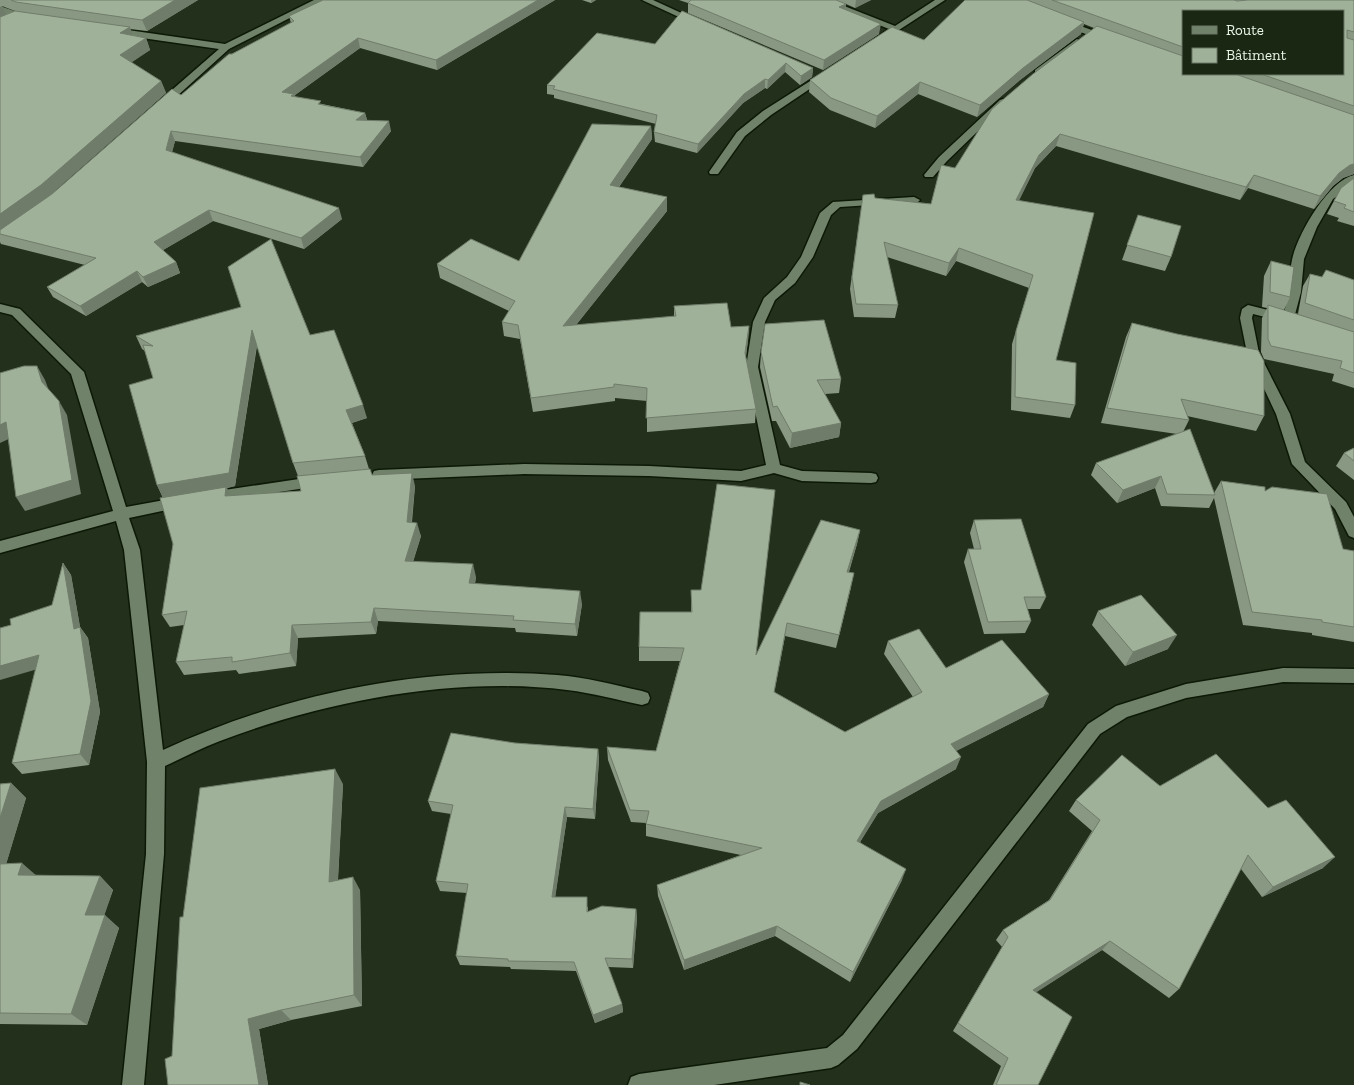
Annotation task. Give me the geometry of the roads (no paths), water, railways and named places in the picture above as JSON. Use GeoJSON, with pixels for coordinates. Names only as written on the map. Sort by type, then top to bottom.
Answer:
{"type":"FeatureCollection","features":[{"type":"Feature","properties":{"kind":"street"},"geometry":{"type":"LineString","coordinates":[[154,111],[226,47],[321,0]]}},
{"type":"Feature","properties":{"kind":"street"},"geometry":{"type":"LineString","coordinates":[[646,0],[703,25]]}},
{"type":"Feature","properties":{"kind":"street"},"geometry":{"type":"LineString","coordinates":[[821,0],[896,29]]}},
{"type":"Feature","properties":{"kind":"street"},"geometry":{"type":"LineString","coordinates":[[872,44],[941,0]]}},
{"type":"Feature","properties":{"kind":"street"},"geometry":{"type":"LineString","coordinates":[[0,8],[19,17],[38,20]]}},
{"type":"Feature","properties":{"kind":"street"},"geometry":{"type":"LineString","coordinates":[[6,23],[19,17]]}},
{"type":"Feature","properties":{"kind":"street"},"geometry":{"type":"LineString","coordinates":[[1056,20],[1118,42]]}},
{"type":"Feature","properties":{"kind":"street"},"geometry":{"type":"LineString","coordinates":[[108,30],[226,47]]}},
{"type":"Feature","properties":{"kind":"street"},"geometry":{"type":"LineString","coordinates":[[1030,78],[1090,33]]}},
{"type":"Feature","properties":{"kind":"street"},"geometry":{"type":"LineString","coordinates":[[714,172],[741,134],[767,113],[827,73],[810,70]]}},
{"type":"Feature","properties":{"kind":"street"},"geometry":{"type":"LineString","coordinates":[[929,175],[943,159],[1009,98]]}},
{"type":"Feature","properties":{"kind":"street"},"geometry":{"type":"LineString","coordinates":[[1354,178],[1329,197],[1311,227],[1298,259],[1294,321],[1248,309],[1246,318],[1253,353],[1283,414],[1299,464],[1342,506],[1354,532]]}},
{"type":"Feature","properties":{"kind":"street"},"geometry":{"type":"LineString","coordinates":[[774,468],[752,366],[759,322],[770,298],[791,280],[807,257],[826,213],[837,204],[914,200]]}},
{"type":"Feature","properties":{"kind":"street"},"geometry":{"type":"LineString","coordinates":[[0,308],[16,312],[77,372],[132,550],[156,762],[155,854],[133,1085]]}},
{"type":"Feature","properties":{"kind":"street"},"geometry":{"type":"LineString","coordinates":[[363,477],[409,472],[524,468],[649,471],[741,476],[774,468],[802,476],[871,478]]}},
{"type":"Feature","properties":{"kind":"street"},"geometry":{"type":"LineString","coordinates":[[0,547],[121,514],[289,484],[335,480]]}},
{"type":"Feature","properties":{"kind":"street"},"geometry":{"type":"LineString","coordinates":[[639,1085],[831,1058],[850,1042],[1094,729],[1122,712],[1186,690],[1283,675],[1354,676]]}},
{"type":"Feature","properties":{"kind":"street"},"geometry":{"type":"LineString","coordinates":[[156,762],[217,735],[308,706],[379,690],[470,680],[558,682],[642,698]]}}]}
